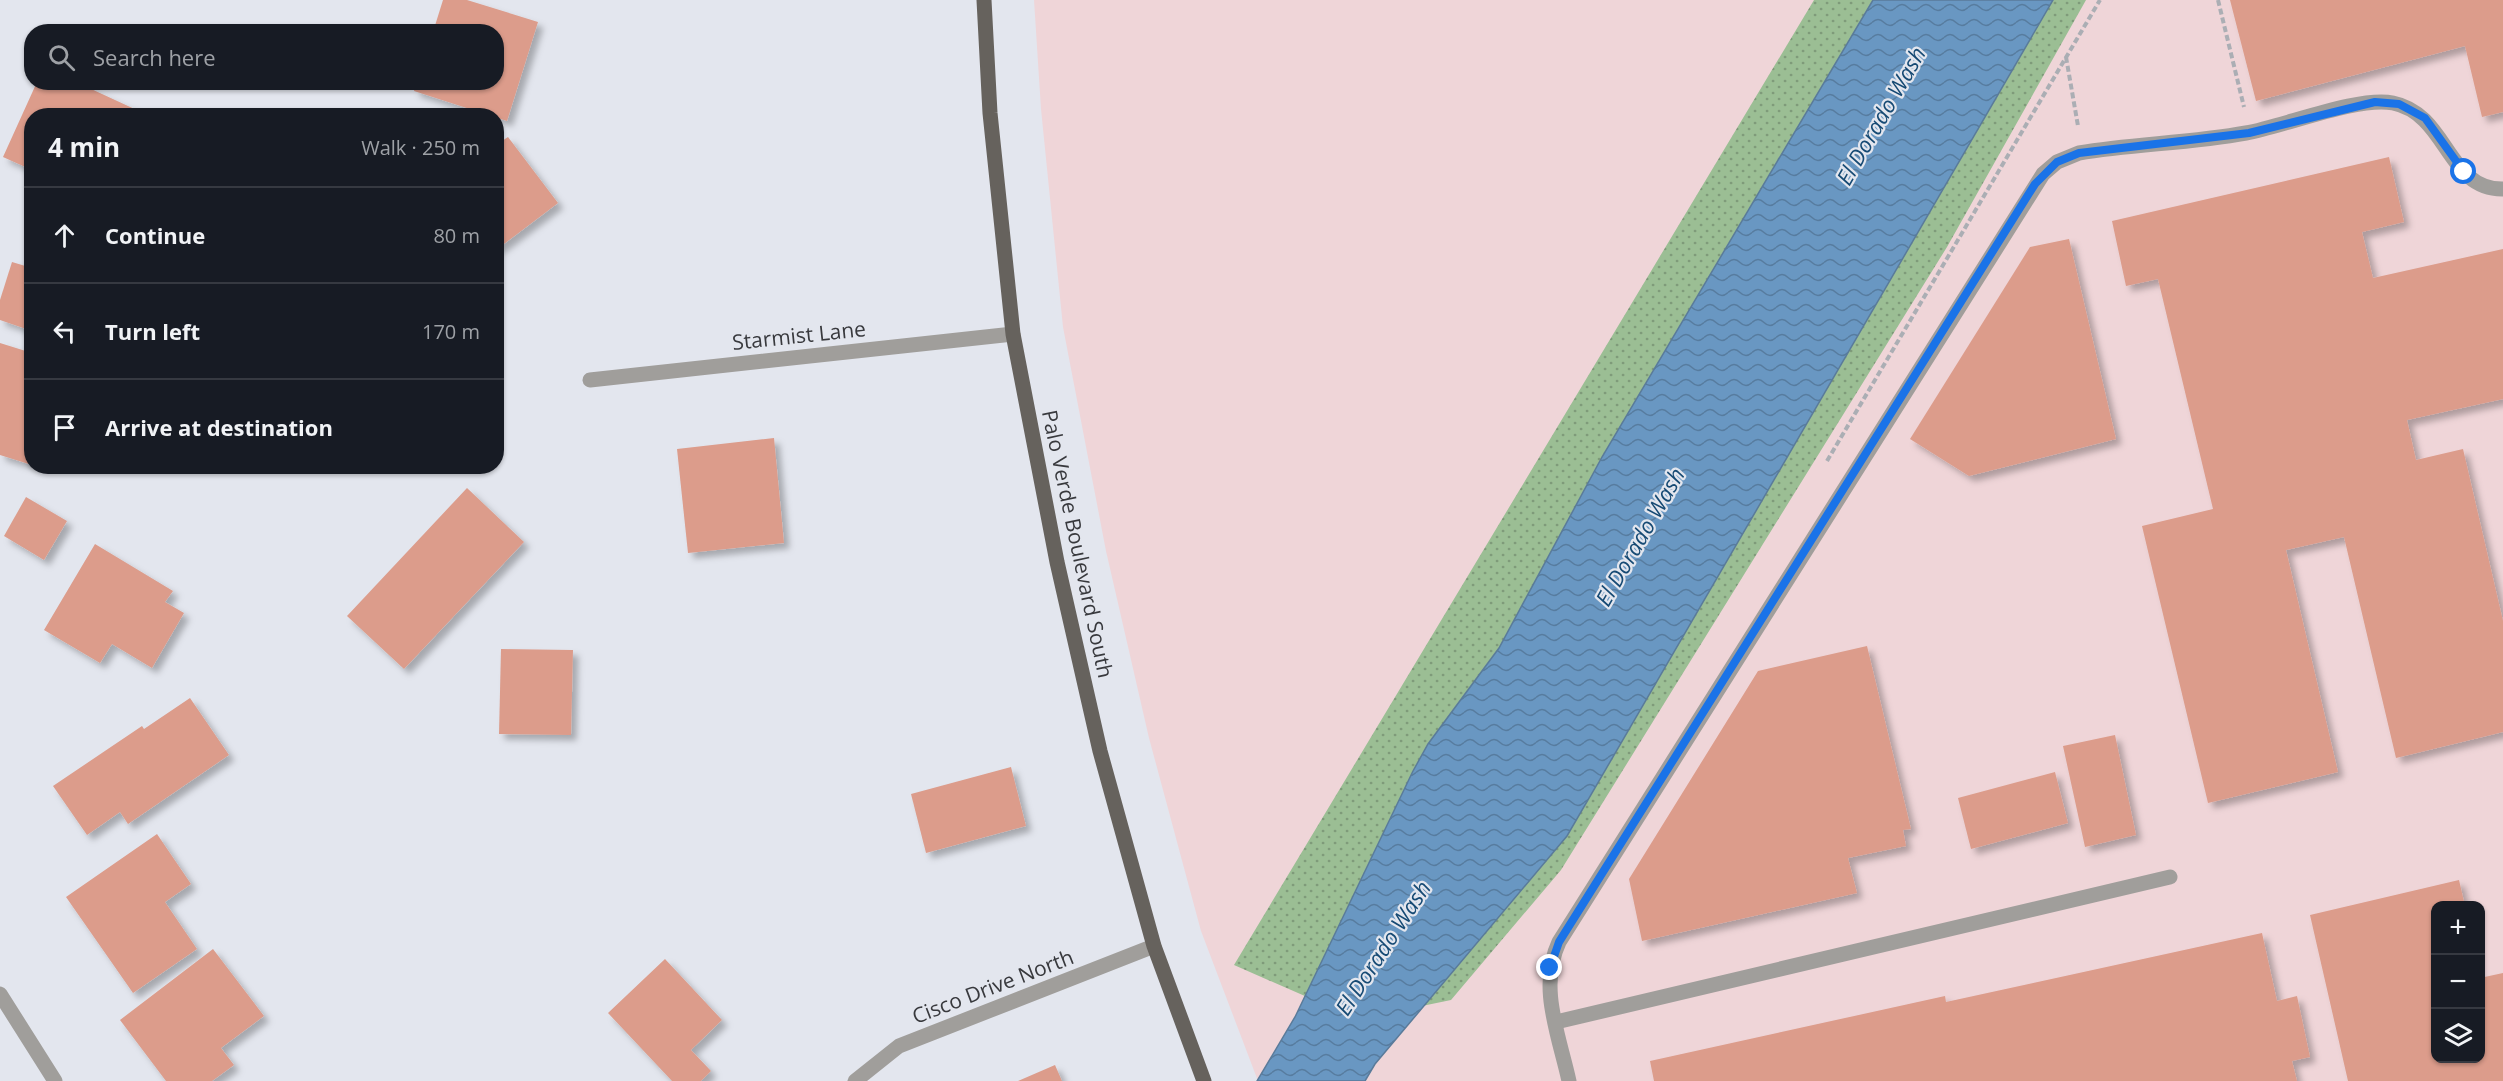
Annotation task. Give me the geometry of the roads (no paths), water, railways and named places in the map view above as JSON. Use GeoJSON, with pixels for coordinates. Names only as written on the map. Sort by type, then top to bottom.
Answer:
{"type":"FeatureCollection","features":[{"type":"Feature","properties":{"kind":"main road","name":"Palo Verde Boulevard South"},"geometry":{"type":"LineString","coordinates":[[984,0],[990,113],[1013,334],[1057,562],[1099,744],[1154,946],[1204,1081]]}},
{"type":"Feature","properties":{"kind":"street"},"geometry":{"type":"LineString","coordinates":[[1569,1081],[1548,981],[1551,961],[1559,942],[2035,184],[2052,166],[2079,153],[2238,135],[2381,102],[2410,108],[2425,118],[2464,172],[2484,185],[2503,189]]}},
{"type":"Feature","properties":{"kind":"street","name":"Starmist Lane"},"geometry":{"type":"LineString","coordinates":[[590,381],[1013,334]]}},
{"type":"Feature","properties":{"kind":"street"},"geometry":{"type":"LineString","coordinates":[[1556,1022],[2170,877]]}},
{"type":"Feature","properties":{"kind":"street","name":"Cisco Drive North"},"geometry":{"type":"LineString","coordinates":[[855,1081],[899,1046],[1154,946]]}},
{"type":"Feature","properties":{"kind":"street"},"geometry":{"type":"LineString","coordinates":[[0,994],[55,1081]]}},
{"type":"Feature","properties":{"kind":"water","name":"El Dorado Wash"},"geometry":{"type":"Polygon","coordinates":[[[1873,0],[2053,0],[1567,836],[1375,1064],[1365,1081],[1257,1081],[1295,1017],[1428,744],[1499,648],[1602,457],[1873,0]]]}}]}
